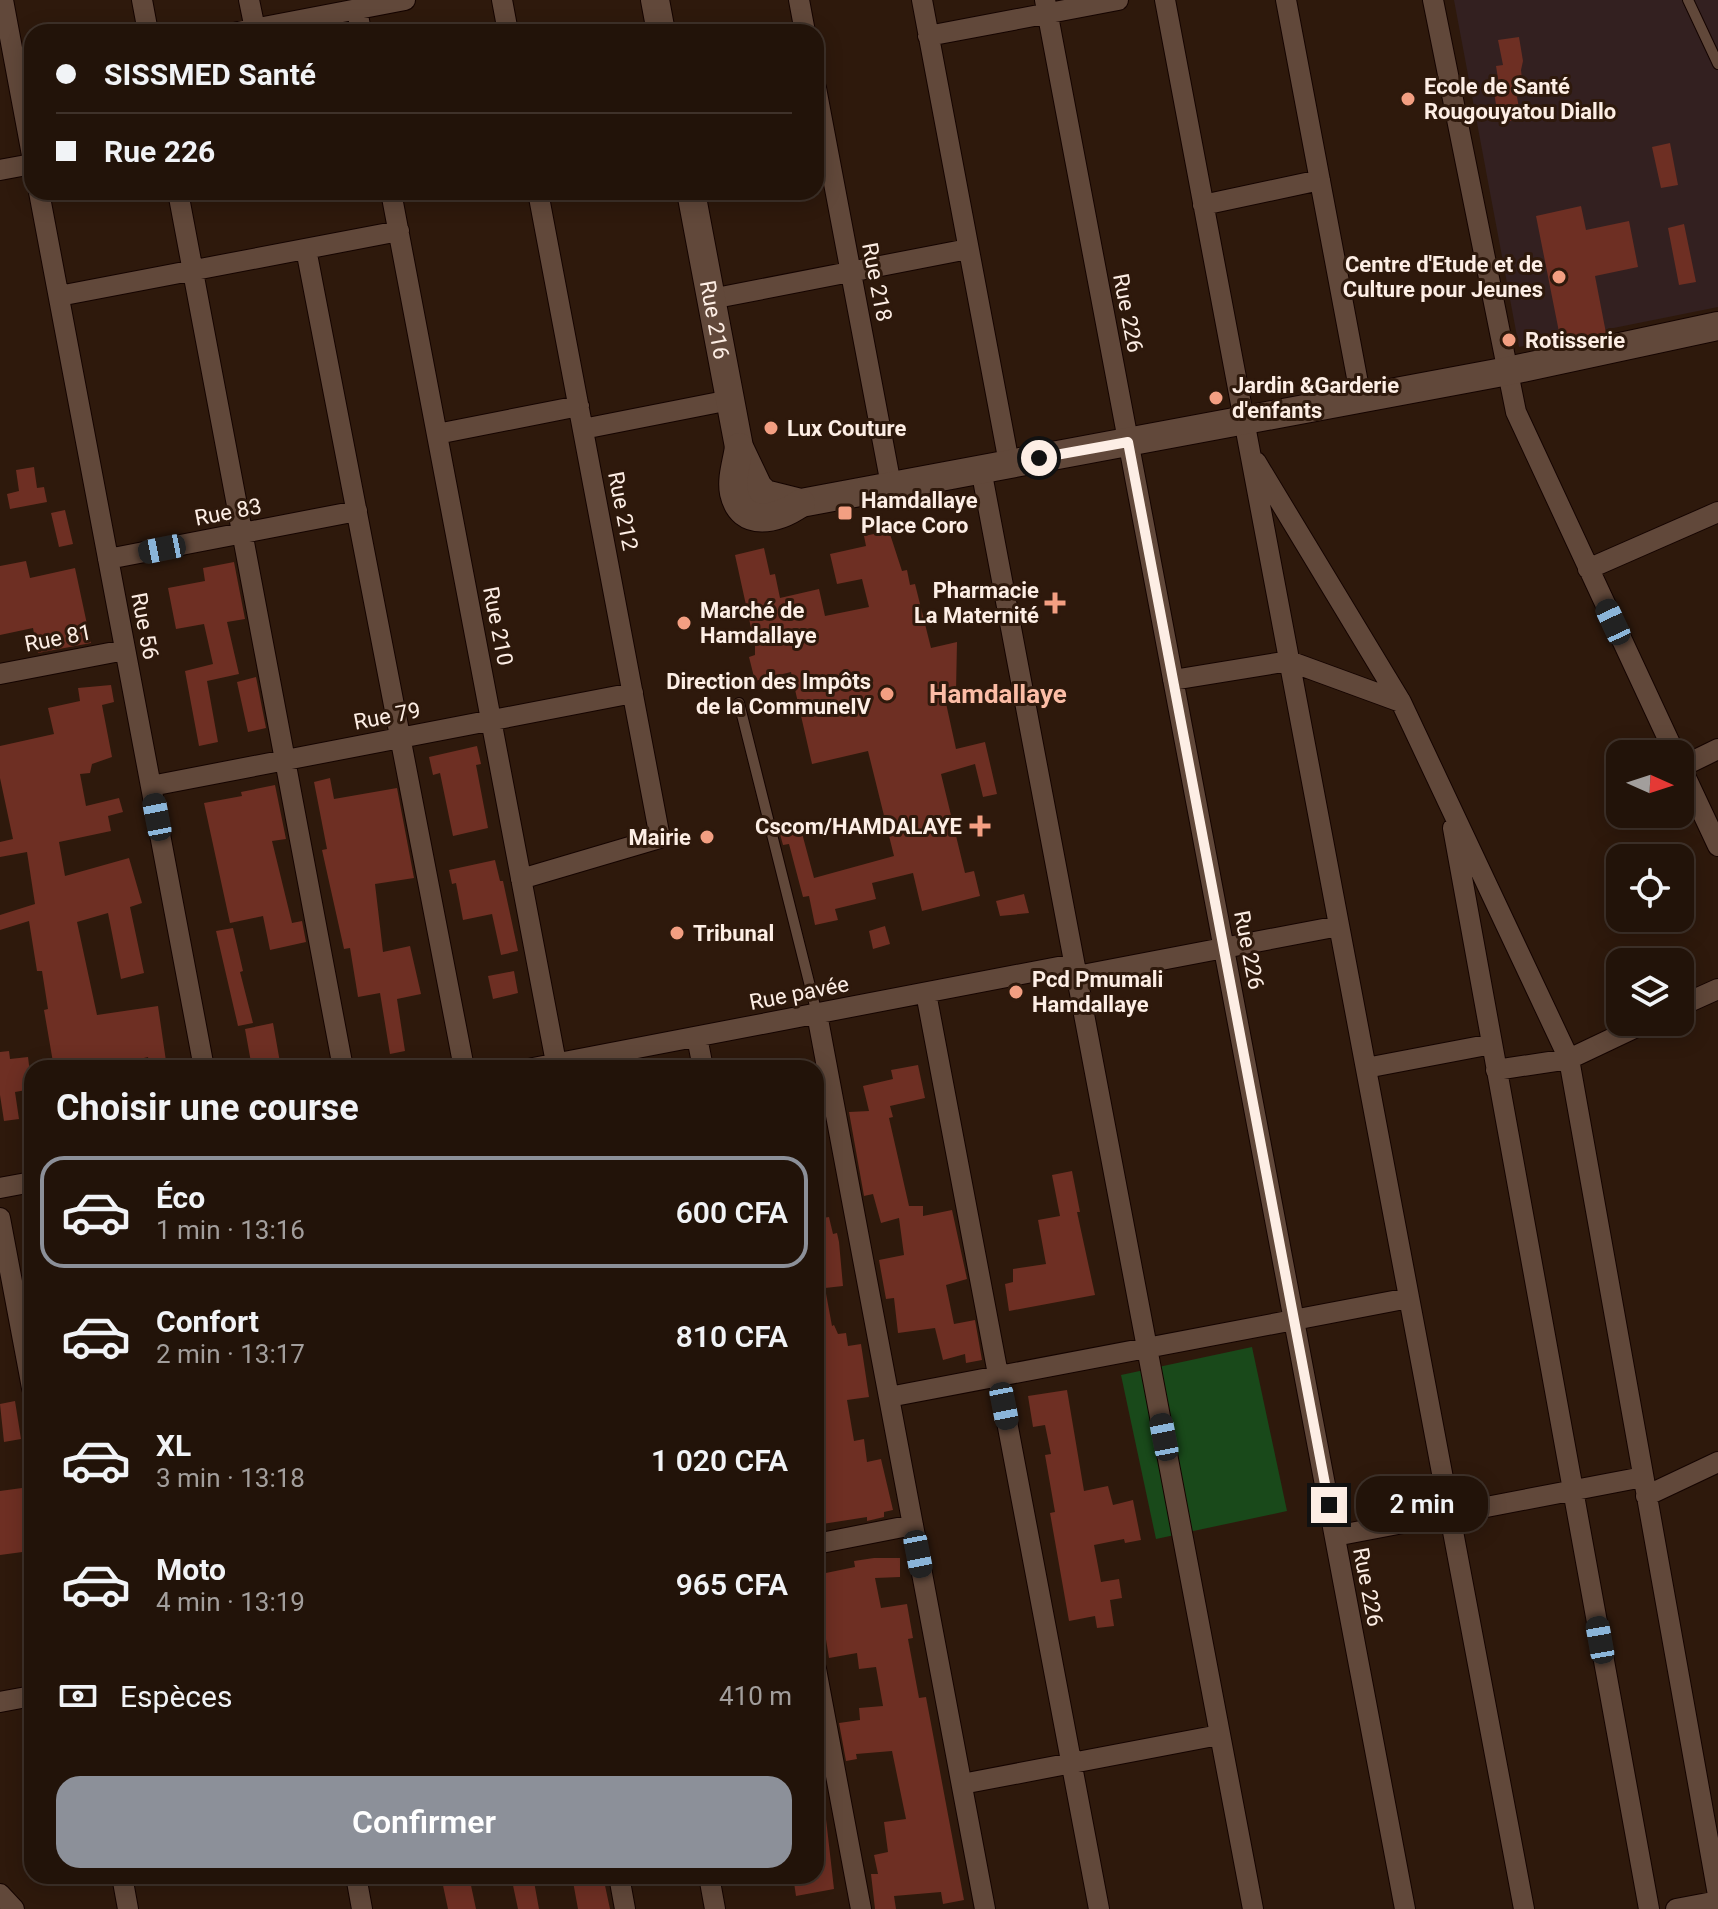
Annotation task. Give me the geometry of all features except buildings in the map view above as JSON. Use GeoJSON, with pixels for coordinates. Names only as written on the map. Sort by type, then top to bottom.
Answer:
{"type":"FeatureCollection","features":[{"type":"Feature","properties":{"kind":"street"},"geometry":{"type":"LineString","coordinates":[[3,0],[24,73]]}},
{"type":"Feature","properties":{"kind":"street"},"geometry":{"type":"LineString","coordinates":[[142,0],[146,24]]}},
{"type":"Feature","properties":{"kind":"street"},"geometry":{"type":"LineString","coordinates":[[247,24],[249,0]]}},
{"type":"Feature","properties":{"kind":"street"},"geometry":{"type":"LineString","coordinates":[[275,24],[405,0]]}},
{"type":"Feature","properties":{"kind":"street"},"geometry":{"type":"LineString","coordinates":[[502,0],[506,24]]}},
{"type":"Feature","properties":{"kind":"street"},"geometry":{"type":"LineString","coordinates":[[655,0],[660,24]]}},
{"type":"Feature","properties":{"kind":"street"},"geometry":{"type":"LineString","coordinates":[[799,0],[804,24]]}},
{"type":"Feature","properties":{"kind":"street"},"geometry":{"type":"LineString","coordinates":[[922,0],[1009,463]]}},
{"type":"Feature","properties":{"kind":"street"},"geometry":{"type":"LineString","coordinates":[[928,36],[1046,7],[1118,0]]}},
{"type":"Feature","properties":{"kind":"street"},"geometry":{"type":"LineString","coordinates":[[1165,0],[1524,1909]]}},
{"type":"Feature","properties":{"kind":"street"},"geometry":{"type":"LineString","coordinates":[[1286,0],[1361,399]]}},
{"type":"Feature","properties":{"kind":"street"},"geometry":{"type":"LineString","coordinates":[[1433,0],[1516,412],[1669,740]]}},
{"type":"Feature","properties":{"kind":"street","name":"Rue 226"},"geometry":{"type":"LineString","coordinates":[[1046,7],[1405,1909]]}},
{"type":"Feature","properties":{"kind":"street","name":"Rue 218"},"geometry":{"type":"LineString","coordinates":[[824,130],[891,485]]}},
{"type":"Feature","properties":{"kind":"street"},"geometry":{"type":"LineString","coordinates":[[0,170],[24,166]]}},
{"type":"Feature","properties":{"kind":"street"},"geometry":{"type":"LineString","coordinates":[[1203,205],[1320,180]]}},
{"type":"Feature","properties":{"kind":"street","name":"Rue 56"},"geometry":{"type":"LineString","coordinates":[[41,200],[202,1060]]}},
{"type":"Feature","properties":{"kind":"street"},"geometry":{"type":"LineString","coordinates":[[180,200],[341,1060]]}},
{"type":"Feature","properties":{"kind":"street","name":"Rue 210"},"geometry":{"type":"LineString","coordinates":[[393,200],[555,1060]]}},
{"type":"Feature","properties":{"kind":"street","name":"Rue 212"},"geometry":{"type":"LineString","coordinates":[[521,879],[660,838],[540,200]]}},
{"type":"Feature","properties":{"kind":"street","name":"Rue 216"},"geometry":{"type":"LineString","coordinates":[[692,200],[739,447],[758,487],[765,494],[801,503],[891,485]]}},
{"type":"Feature","properties":{"kind":"street"},"geometry":{"type":"LineString","coordinates":[[59,296],[399,231]]}},
{"type":"Feature","properties":{"kind":"street"},"geometry":{"type":"LineString","coordinates":[[306,249],[462,1060]]}},
{"type":"Feature","properties":{"kind":"street"},"geometry":{"type":"LineString","coordinates":[[711,299],[968,249]]}},
{"type":"Feature","properties":{"kind":"street"},"geometry":{"type":"LineString","coordinates":[[891,485],[1508,371],[1718,326]]}},
{"type":"Feature","properties":{"kind":"street"},"geometry":{"type":"LineString","coordinates":[[583,429],[730,400]]}},
{"type":"Feature","properties":{"kind":"street"},"geometry":{"type":"LineString","coordinates":[[437,434],[579,406]]}},
{"type":"Feature","properties":{"kind":"street"},"geometry":{"type":"LineString","coordinates":[[1249,450],[1401,702],[1569,1059],[1718,1898],[1676,1909]]}},
{"type":"Feature","properties":{"kind":"street"},"geometry":{"type":"LineString","coordinates":[[981,469],[1253,1909]]}},
{"type":"Feature","properties":{"kind":"street","name":"Rue 83"},"geometry":{"type":"LineString","coordinates":[[108,559],[357,511]]}},
{"type":"Feature","properties":{"kind":"street"},"geometry":{"type":"LineString","coordinates":[[1588,569],[1718,512]]}},
{"type":"Feature","properties":{"kind":"street","name":"Rue 81"},"geometry":{"type":"LineString","coordinates":[[0,674],[125,650]]}},
{"type":"Feature","properties":{"kind":"street"},"geometry":{"type":"LineString","coordinates":[[1173,680],[1289,661],[1401,702]]}},
{"type":"Feature","properties":{"kind":"street","name":"Rue 79"},"geometry":{"type":"LineString","coordinates":[[151,786],[633,693]]}},
{"type":"Feature","properties":{"kind":"street"},"geometry":{"type":"LineString","coordinates":[[1694,757],[1718,749]]}},
{"type":"Feature","properties":{"kind":"street"},"geometry":{"type":"LineString","coordinates":[[1694,794],[1718,846]]}},
{"type":"Feature","properties":{"kind":"street"},"geometry":{"type":"LineString","coordinates":[[1448,801],[1649,1909]]}},
{"type":"Feature","properties":{"kind":"street","name":"Rue pavée"},"geometry":{"type":"LineString","coordinates":[[585,1060],[926,993],[1224,948],[1339,926]]}},
{"type":"Feature","properties":{"kind":"street"},"geometry":{"type":"LineString","coordinates":[[1694,1000],[1718,989]]}},
{"type":"Feature","properties":{"kind":"street"},"geometry":{"type":"LineString","coordinates":[[926,993],[1099,1909]]}},
{"type":"Feature","properties":{"kind":"street"},"geometry":{"type":"LineString","coordinates":[[817,1014],[985,1909]]}},
{"type":"Feature","properties":{"kind":"street"},"geometry":{"type":"LineString","coordinates":[[1496,1070],[1569,1059],[1617,1036]]}},
{"type":"Feature","properties":{"kind":"street"},"geometry":{"type":"LineString","coordinates":[[697,1037],[701,1060]]}},
{"type":"Feature","properties":{"kind":"street"},"geometry":{"type":"LineString","coordinates":[[1366,1068],[1492,1044]]}},
{"type":"Feature","properties":{"kind":"street"},"geometry":{"type":"LineString","coordinates":[[0,1188],[24,1184]]}},
{"type":"Feature","properties":{"kind":"street"},"geometry":{"type":"LineString","coordinates":[[0,1218],[24,1346]]}},
{"type":"Feature","properties":{"kind":"street"},"geometry":{"type":"LineString","coordinates":[[889,1397],[1409,1298]]}},
{"type":"Feature","properties":{"kind":"street"},"geometry":{"type":"LineString","coordinates":[[1335,1536],[1573,1490],[1645,1486],[1718,1462]]}},
{"type":"Feature","properties":{"kind":"street"},"geometry":{"type":"LineString","coordinates":[[824,1542],[913,1525]]}},
{"type":"Feature","properties":{"kind":"street"},"geometry":{"type":"LineString","coordinates":[[0,1702],[24,1698]]}},
{"type":"Feature","properties":{"kind":"street"},"geometry":{"type":"LineString","coordinates":[[824,1712],[861,1909]]}},
{"type":"Feature","properties":{"kind":"street"},"geometry":{"type":"LineString","coordinates":[[962,1784],[1219,1735]]}},
{"type":"Feature","properties":{"kind":"street"},"geometry":{"type":"LineString","coordinates":[[123,1884],[128,1909]]}},
{"type":"Feature","properties":{"kind":"street"},"geometry":{"type":"LineString","coordinates":[[357,1884],[362,1909]]}},
{"type":"Feature","properties":{"kind":"street"},"geometry":{"type":"LineString","coordinates":[[620,1884],[625,1909]]}},
{"type":"Feature","properties":{"kind":"street"},"geometry":{"type":"LineString","coordinates":[[710,1884],[715,1909]]}},
{"type":"Feature","properties":{"kind":"street"},"geometry":{"type":"LineString","coordinates":[[0,1894],[14,1909]]}},
{"type":"Feature","properties":{"kind":"lane"},"geometry":{"type":"LineString","coordinates":[[1688,0],[1718,64]]}},
{"type":"Feature","properties":{"kind":"lane"},"geometry":{"type":"LineString","coordinates":[[739,703],[817,1014]]}},
{"type":"Feature","properties":{"kind":"shaded area"},"geometry":{"type":"Polygon","coordinates":[[[1454,0],[1718,0],[1718,307],[1519,347],[1454,0]]]}},
{"type":"Feature","properties":{"kind":"green space"},"geometry":{"type":"Polygon","coordinates":[[[1252,1347],[1287,1511],[1156,1539],[1121,1375],[1252,1347]]]}},
{"type":"Feature","properties":{"kind":"place","name":"Ecole de Santé Rougouyatou Diallo"},"geometry":{"type":"Point","coordinates":[1408,99]}},
{"type":"Feature","properties":{"kind":"place","name":"Centre d'Etude et de Culture pour Jeunes"},"geometry":{"type":"Point","coordinates":[1559,277]}},
{"type":"Feature","properties":{"kind":"place","name":"Rotisserie"},"geometry":{"type":"Point","coordinates":[1509,340]}},
{"type":"Feature","properties":{"kind":"place","name":"Jardin &Garderie d'enfants"},"geometry":{"type":"Point","coordinates":[1216,398]}},
{"type":"Feature","properties":{"kind":"place","name":"Lux Couture"},"geometry":{"type":"Point","coordinates":[771,428]}},
{"type":"Feature","properties":{"kind":"place","name":"Hamdallaye Place Coro"},"geometry":{"type":"Point","coordinates":[845,513]}},
{"type":"Feature","properties":{"kind":"place","name":"Pharmacie La Maternité"},"geometry":{"type":"Point","coordinates":[1055,603]}},
{"type":"Feature","properties":{"kind":"place","name":"Marché de Hamdallaye"},"geometry":{"type":"Point","coordinates":[684,623]}},
{"type":"Feature","properties":{"kind":"place","name":"Direction des Impôts de la CommuneIV"},"geometry":{"type":"Point","coordinates":[887,694]}},
{"type":"Feature","properties":{"kind":"place","name":"Cscom/HAMDALAYE"},"geometry":{"type":"Point","coordinates":[980,826]}},
{"type":"Feature","properties":{"kind":"place","name":"Mairie"},"geometry":{"type":"Point","coordinates":[707,837]}},
{"type":"Feature","properties":{"kind":"place","name":"Tribunal"},"geometry":{"type":"Point","coordinates":[677,933]}},
{"type":"Feature","properties":{"kind":"place","name":"Pcd Pmumali Hamdallaye"},"geometry":{"type":"Point","coordinates":[1016,992]}},
{"type":"Feature","properties":{"kind":"district","name":"Hamdallaye"},"geometry":{"type":"Point","coordinates":[998,694]}},
{"type":"Feature","properties":{"kind":"route"},"geometry":{"type":"LineString","coordinates":[[1039,458],[1128,442],[1329,1505]]}}]}
